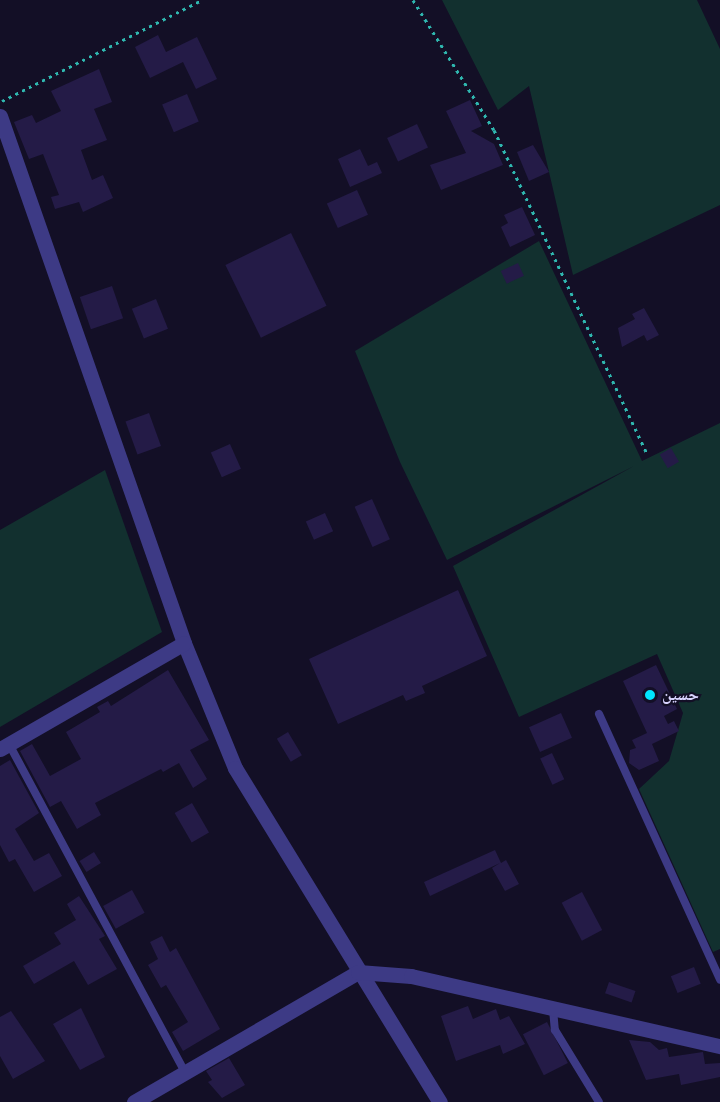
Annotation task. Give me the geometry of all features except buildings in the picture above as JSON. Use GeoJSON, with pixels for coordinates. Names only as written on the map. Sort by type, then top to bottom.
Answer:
{"type":"FeatureCollection","features":[{"type":"Feature","properties":{"kind":"street"},"geometry":{"type":"LineString","coordinates":[[0,116],[184,643],[235,768],[358,972],[440,1102]]}},
{"type":"Feature","properties":{"kind":"street"},"geometry":{"type":"LineString","coordinates":[[5,746],[184,643]]}},
{"type":"Feature","properties":{"kind":"street"},"geometry":{"type":"LineString","coordinates":[[134,1102],[358,972],[411,976],[720,1046]]}},
{"type":"Feature","properties":{"kind":"lane"},"geometry":{"type":"LineString","coordinates":[[599,714],[720,980]]}},
{"type":"Feature","properties":{"kind":"lane"},"geometry":{"type":"LineString","coordinates":[[5,746],[185,1072]]}},
{"type":"Feature","properties":{"kind":"lane"},"geometry":{"type":"LineString","coordinates":[[552,1009],[555,1030],[599,1102]]}},
{"type":"Feature","properties":{"kind":"path"},"geometry":{"type":"LineString","coordinates":[[0,102],[202,0]]}},
{"type":"Feature","properties":{"kind":"path"},"geometry":{"type":"LineString","coordinates":[[413,0],[494,130],[647,454]]}},
{"type":"Feature","properties":{"kind":"green space"},"geometry":{"type":"Polygon","coordinates":[[[442,0],[697,0],[720,49],[720,205],[573,275],[529,86],[498,110],[442,0]]]}},
{"type":"Feature","properties":{"kind":"green space"},"geometry":{"type":"Polygon","coordinates":[[[539,241],[642,461],[720,423],[720,949],[713,952],[639,789],[669,761],[683,713],[657,654],[519,717],[453,566],[634,466],[447,560],[400,462],[355,351],[539,241]]]}},
{"type":"Feature","properties":{"kind":"green space"},"geometry":{"type":"Polygon","coordinates":[[[105,470],[162,632],[0,727],[0,530],[105,470]]]}},
{"type":"Feature","properties":{"kind":"place","name":"حسين"},"geometry":{"type":"Point","coordinates":[650,695]}}]}
